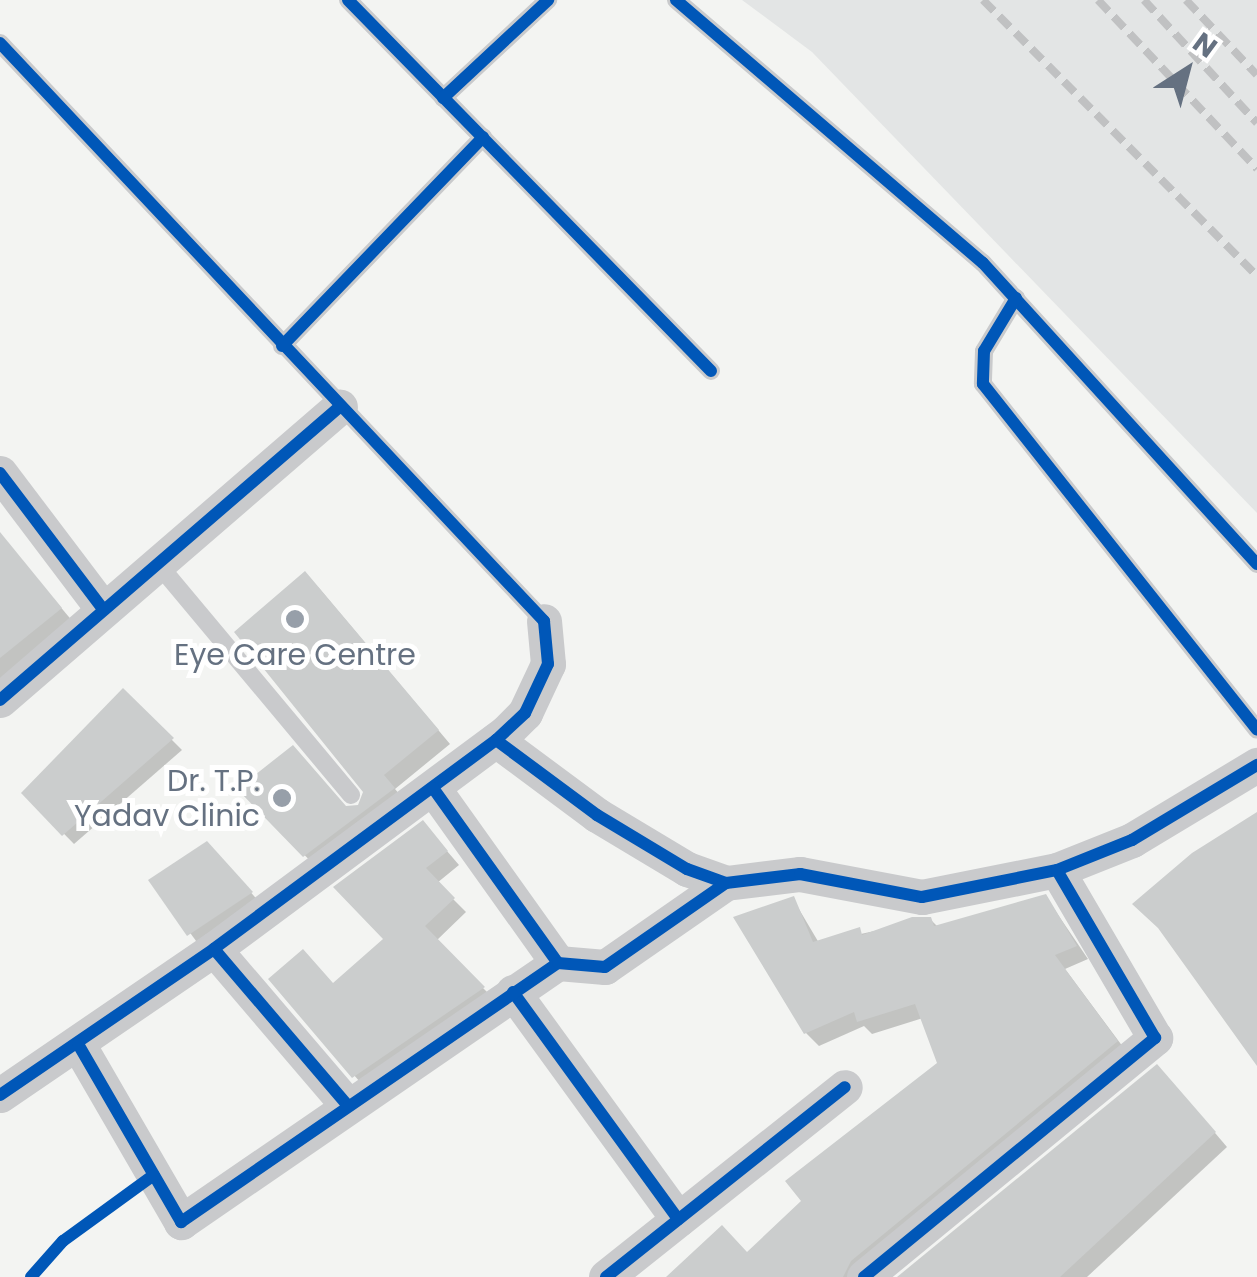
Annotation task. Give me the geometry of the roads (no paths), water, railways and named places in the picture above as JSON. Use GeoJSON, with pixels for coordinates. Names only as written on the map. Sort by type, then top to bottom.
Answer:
{"type":"FeatureCollection","features":[{"type":"Feature","properties":{"kind":"street"},"geometry":{"type":"LineString","coordinates":[[0,700],[340,407]]}},
{"type":"Feature","properties":{"kind":"street"},"geometry":{"type":"LineString","coordinates":[[0,473],[103,608]]}},
{"type":"Feature","properties":{"kind":"street"},"geometry":{"type":"LineString","coordinates":[[0,1094],[214,949],[496,740],[525,713],[548,664],[544,621]]}},
{"type":"Feature","properties":{"kind":"street"},"geometry":{"type":"LineString","coordinates":[[496,740],[598,815],[686,869],[726,883],[800,874],[922,897],[1057,870],[1132,840],[1257,765]]}},
{"type":"Feature","properties":{"kind":"street"},"geometry":{"type":"LineString","coordinates":[[432,788],[558,963]]}},
{"type":"Feature","properties":{"kind":"street"},"geometry":{"type":"LineString","coordinates":[[864,1277],[1155,1038],[1057,870]]}},
{"type":"Feature","properties":{"kind":"street"},"geometry":{"type":"LineString","coordinates":[[78,1044],[181,1222],[558,963],[605,967],[726,883]]}},
{"type":"Feature","properties":{"kind":"street"},"geometry":{"type":"LineString","coordinates":[[214,949],[348,1106]]}},
{"type":"Feature","properties":{"kind":"street"},"geometry":{"type":"LineString","coordinates":[[513,992],[678,1219]]}},
{"type":"Feature","properties":{"kind":"street"},"geometry":{"type":"LineString","coordinates":[[606,1277],[845,1086]]}},
{"type":"Feature","properties":{"kind":"lane"},"geometry":{"type":"LineString","coordinates":[[348,0],[711,370]]}},
{"type":"Feature","properties":{"kind":"lane"},"geometry":{"type":"LineString","coordinates":[[444,98],[548,0]]}},
{"type":"Feature","properties":{"kind":"lane"},"geometry":{"type":"LineString","coordinates":[[676,0],[1016,298],[1257,564]]}},
{"type":"Feature","properties":{"kind":"lane"},"geometry":{"type":"LineString","coordinates":[[0,42],[544,621]]}},
{"type":"Feature","properties":{"kind":"lane"},"geometry":{"type":"LineString","coordinates":[[282,346],[482,137]]}},
{"type":"Feature","properties":{"kind":"lane"},"geometry":{"type":"LineString","coordinates":[[1016,298],[984,351],[983,384],[1257,730]]}},
{"type":"Feature","properties":{"kind":"lane"},"geometry":{"type":"LineString","coordinates":[[158,564],[352,796]]}},
{"type":"Feature","properties":{"kind":"railway"},"geometry":{"type":"LineString","coordinates":[[983,0],[1257,276]]}},
{"type":"Feature","properties":{"kind":"railway"},"geometry":{"type":"LineString","coordinates":[[1098,0],[1257,169]]}},
{"type":"Feature","properties":{"kind":"railway"},"geometry":{"type":"LineString","coordinates":[[1144,0],[1257,123]]}},
{"type":"Feature","properties":{"kind":"railway"},"geometry":{"type":"LineString","coordinates":[[1186,0],[1257,75]]}},
{"type":"Feature","properties":{"kind":"place","name":"Eye Care Centre"},"geometry":{"type":"Point","coordinates":[295,619]}},
{"type":"Feature","properties":{"kind":"place","name":"Dr. T.P. Yadav Clinic"},"geometry":{"type":"Point","coordinates":[282,798]}}]}
